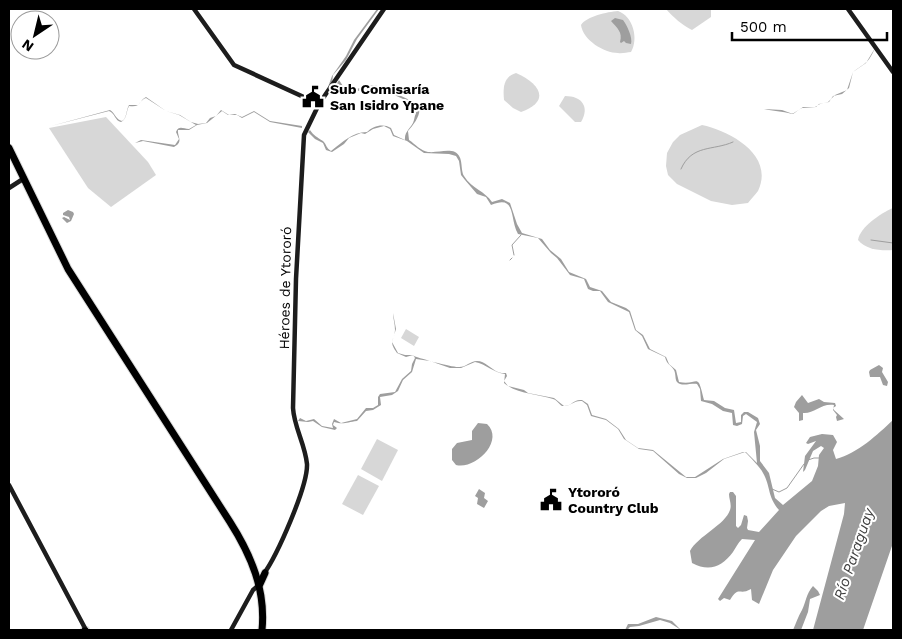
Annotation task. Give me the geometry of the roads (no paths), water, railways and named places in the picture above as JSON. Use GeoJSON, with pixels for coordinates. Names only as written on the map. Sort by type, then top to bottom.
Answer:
{"type":"FeatureCollection","features":[{"type":"Feature","properties":{"kind":"highway"},"geometry":{"type":"LineString","coordinates":[[9,148],[68,269],[246,548],[263,607],[262,630]]}},
{"type":"Feature","properties":{"kind":"highway"},"geometry":{"type":"LineString","coordinates":[[257,584],[261,573],[265,572]]}},
{"type":"Feature","properties":{"kind":"highway"},"geometry":{"type":"LineString","coordinates":[[257,584],[265,572]]}},
{"type":"Feature","properties":{"kind":"main road"},"geometry":{"type":"LineString","coordinates":[[194,9],[234,65],[320,104]]}},
{"type":"Feature","properties":{"kind":"main road","name":"Héroes de Ytororó"},"geometry":{"type":"LineString","coordinates":[[265,572],[292,517],[306,474],[305,451],[295,423],[296,279],[302,152],[306,131],[320,104],[358,44],[384,9]]}},
{"type":"Feature","properties":{"kind":"main road"},"geometry":{"type":"LineString","coordinates":[[848,9],[893,72]]}},
{"type":"Feature","properties":{"kind":"main road"},"geometry":{"type":"LineString","coordinates":[[9,188],[24,180]]}},
{"type":"Feature","properties":{"kind":"main road"},"geometry":{"type":"LineString","coordinates":[[9,485],[86,630]]}},
{"type":"Feature","properties":{"kind":"main road"},"geometry":{"type":"LineString","coordinates":[[233,630],[257,584]]}},
{"type":"Feature","properties":{"kind":"water"},"geometry":{"type":"Polygon","coordinates":[[[377,9],[379,9],[357,39],[346,60],[333,75],[332,83],[328,87],[332,76],[346,56],[354,40],[377,9]]]}},
{"type":"Feature","properties":{"kind":"water"},"geometry":{"type":"Polygon","coordinates":[[[615,18],[625,22],[631,44],[624,41],[620,42],[620,33],[611,21],[615,18]]]}},
{"type":"Feature","properties":{"kind":"water","name":"Río Paraguay"},"geometry":{"type":"Polygon","coordinates":[[[339,80],[345,89],[373,85],[418,104],[419,115],[408,131],[409,140],[425,151],[449,151],[458,154],[464,176],[471,184],[492,202],[502,199],[510,203],[522,233],[542,239],[550,250],[561,259],[569,272],[586,279],[590,287],[602,291],[611,302],[630,311],[636,330],[643,335],[650,349],[666,357],[669,364],[676,370],[679,382],[698,382],[704,400],[714,401],[725,408],[734,410],[736,423],[741,422],[741,415],[744,412],[748,412],[758,418],[760,424],[756,430],[760,446],[760,461],[769,473],[775,498],[783,505],[812,481],[818,466],[819,455],[824,448],[821,446],[813,451],[803,472],[805,456],[816,441],[806,443],[810,437],[822,434],[833,435],[837,442],[833,450],[836,459],[859,448],[893,420],[893,543],[863,630],[813,630],[844,514],[845,503],[829,506],[821,511],[796,536],[773,570],[759,604],[752,600],[751,589],[735,593],[730,600],[724,598],[720,601],[718,599],[755,540],[742,539],[729,557],[720,564],[710,567],[698,566],[692,563],[690,551],[699,540],[723,521],[731,508],[730,492],[733,492],[736,496],[736,526],[738,528],[744,515],[747,516],[748,530],[759,532],[779,510],[775,505],[762,471],[745,452],[757,463],[754,432],[757,422],[746,414],[743,416],[742,424],[733,425],[732,413],[701,401],[700,389],[697,384],[684,385],[677,382],[674,370],[668,363],[665,357],[648,349],[642,336],[635,330],[629,312],[608,302],[600,291],[588,289],[584,279],[570,275],[538,238],[518,234],[509,205],[499,202],[491,205],[486,197],[477,194],[461,175],[459,161],[456,156],[424,153],[407,141],[393,136],[390,129],[384,126],[391,128],[394,135],[405,140],[406,134],[413,123],[418,108],[416,106],[376,88],[371,87],[354,92],[345,90],[336,85],[339,80]]]}},
{"type":"Feature","properties":{"kind":"water"},"geometry":{"type":"Polygon","coordinates":[[[764,109],[782,110],[792,114],[785,112],[764,109]]]}},
{"type":"Feature","properties":{"kind":"water"},"geometry":{"type":"Polygon","coordinates":[[[110,110],[113,113],[109,111],[51,126],[110,110]]]}},
{"type":"Feature","properties":{"kind":"water"},"geometry":{"type":"Polygon","coordinates":[[[166,111],[180,115],[198,124],[206,123],[210,118],[216,116],[207,123],[197,125],[189,130],[178,130],[179,138],[176,132],[178,129],[189,129],[196,125],[179,115],[166,111]]]}},
{"type":"Feature","properties":{"kind":"water"},"geometry":{"type":"Polygon","coordinates":[[[254,111],[270,121],[302,126],[302,128],[270,122],[254,112],[242,118],[237,115],[229,115],[235,114],[242,117],[254,111]]]}},
{"type":"Feature","properties":{"kind":"water"},"geometry":{"type":"Polygon","coordinates":[[[384,126],[373,129],[365,134],[361,133],[349,138],[332,152],[326,150],[323,143],[315,139],[308,132],[310,130],[323,141],[331,151],[344,141],[352,136],[362,132],[367,132],[372,128],[384,126]]]}},
{"type":"Feature","properties":{"kind":"water"},"geometry":{"type":"Polygon","coordinates":[[[179,139],[179,141],[174,147],[143,141],[135,143],[141,140],[175,145],[179,139]]]}},
{"type":"Feature","properties":{"kind":"water"},"geometry":{"type":"Polygon","coordinates":[[[68,210],[74,214],[71,221],[67,223],[62,218],[70,220],[69,217],[63,215],[68,210]]]}},
{"type":"Feature","properties":{"kind":"water"},"geometry":{"type":"Polygon","coordinates":[[[392,342],[398,353],[412,355],[406,357],[397,353],[392,342]]]}},
{"type":"Feature","properties":{"kind":"water"},"geometry":{"type":"Polygon","coordinates":[[[413,356],[458,367],[474,361],[480,361],[501,373],[497,372],[475,362],[461,368],[450,368],[430,361],[416,359],[412,372],[403,380],[398,391],[392,395],[380,397],[381,405],[373,410],[366,411],[357,421],[341,423],[357,419],[366,408],[373,408],[378,405],[380,394],[395,392],[402,379],[411,371],[415,358],[413,356]]]}},
{"type":"Feature","properties":{"kind":"water"},"geometry":{"type":"Polygon","coordinates":[[[879,365],[883,368],[882,372],[888,382],[887,386],[883,385],[880,377],[870,377],[870,370],[879,365]]]}},
{"type":"Feature","properties":{"kind":"water"},"geometry":{"type":"Polygon","coordinates":[[[508,386],[524,390],[528,393],[554,398],[564,406],[556,400],[521,392],[508,386]]]}},
{"type":"Feature","properties":{"kind":"water"},"geometry":{"type":"Polygon","coordinates":[[[802,395],[808,403],[819,399],[824,402],[835,403],[836,406],[833,408],[834,405],[829,405],[803,413],[803,420],[799,421],[799,413],[794,407],[802,395]]]}},
{"type":"Feature","properties":{"kind":"water"},"geometry":{"type":"Polygon","coordinates":[[[582,400],[588,404],[592,415],[606,419],[619,429],[626,440],[638,448],[653,450],[686,477],[695,477],[723,459],[745,452],[724,459],[696,478],[687,478],[679,474],[653,451],[639,449],[624,439],[618,429],[606,420],[591,416],[587,405],[582,401],[567,406],[577,401],[582,400]]]}},
{"type":"Feature","properties":{"kind":"water"},"geometry":{"type":"Polygon","coordinates":[[[833,409],[844,419],[837,421],[837,415],[833,409]]]}},
{"type":"Feature","properties":{"kind":"water"},"geometry":{"type":"Polygon","coordinates":[[[300,418],[306,421],[314,419],[322,426],[333,428],[332,424],[334,419],[341,423],[334,422],[333,425],[337,428],[335,430],[322,427],[313,421],[308,422],[298,421],[300,418]]]}},
{"type":"Feature","properties":{"kind":"water"},"geometry":{"type":"Polygon","coordinates":[[[478,423],[487,424],[492,431],[490,446],[479,459],[464,465],[456,465],[452,460],[452,449],[457,443],[472,440],[472,431],[478,423]]]}},
{"type":"Feature","properties":{"kind":"water"},"geometry":{"type":"Polygon","coordinates":[[[479,489],[485,493],[484,498],[488,501],[484,508],[477,504],[478,498],[475,496],[479,489]]]}},
{"type":"Feature","properties":{"kind":"water"},"geometry":{"type":"Polygon","coordinates":[[[813,586],[820,595],[810,599],[808,612],[801,630],[793,630],[807,595],[813,586]]]}},
{"type":"Feature","properties":{"kind":"water"},"geometry":{"type":"Polygon","coordinates":[[[656,617],[672,621],[681,630],[670,623],[660,620],[630,627],[625,630],[628,624],[638,624],[656,617]]]}},
{"type":"Feature","properties":{"kind":"waterway"},"geometry":{"type":"LineString","coordinates":[[681,169],[686,161],[697,152],[733,142]]}},
{"type":"Feature","properties":{"kind":"waterway"},"geometry":{"type":"LineString","coordinates":[[514,255],[512,245],[521,235]]}},
{"type":"Feature","properties":{"kind":"waterway"},"geometry":{"type":"LineString","coordinates":[[871,240],[893,243]]}},
{"type":"Feature","properties":{"kind":"waterway"},"geometry":{"type":"LineString","coordinates":[[808,460],[819,458]]}},
{"type":"Feature","properties":{"kind":"waterway"},"geometry":{"type":"LineString","coordinates":[[772,489],[779,492],[787,488],[804,464]]}},
{"type":"Feature","properties":{"kind":"place","name":"Sub Comisaría San Isidro Ypane"},"geometry":{"type":"Point","coordinates":[313,97]}},
{"type":"Feature","properties":{"kind":"place","name":"Ytororó Country Club"},"geometry":{"type":"Point","coordinates":[551,500]}}]}
